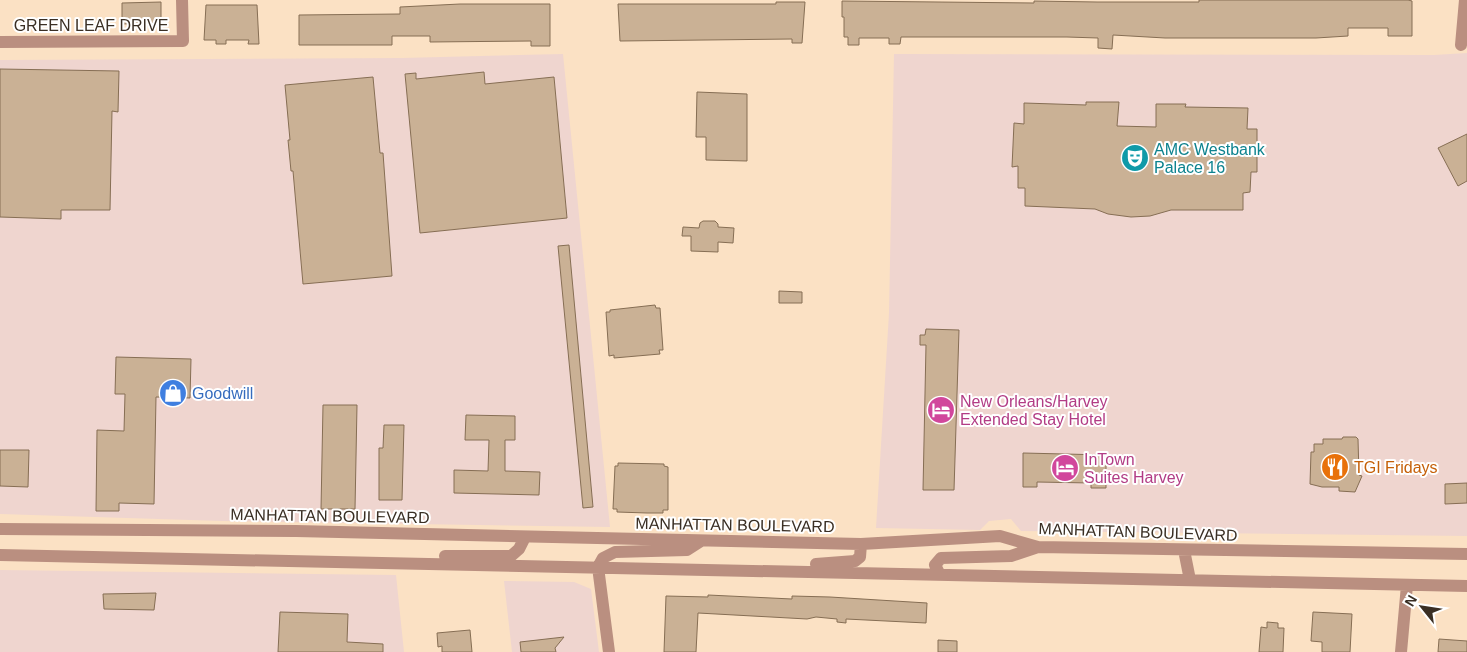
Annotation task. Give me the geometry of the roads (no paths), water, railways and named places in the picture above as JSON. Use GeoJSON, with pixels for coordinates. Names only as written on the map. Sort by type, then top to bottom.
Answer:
{"type":"FeatureCollection","features":[{"type":"Feature","properties":{"kind":"street","name":"GREEN LEAF DRIVE"},"geometry":{"type":"LineString","coordinates":[[0,42],[183,41],[182,0]]}},
{"type":"Feature","properties":{"kind":"street"},"geometry":{"type":"LineString","coordinates":[[1461,45],[1465,0]]}},
{"type":"Feature","properties":{"kind":"street","name":"MANHATTAN BOULEVARD"},"geometry":{"type":"LineString","coordinates":[[2,530],[296,531],[862,544],[1000,536],[1038,547],[1467,554]]}},
{"type":"Feature","properties":{"kind":"street"},"geometry":{"type":"LineString","coordinates":[[420,564],[428,558],[442,556],[511,556],[519,550],[525,537]]}},
{"type":"Feature","properties":{"kind":"street"},"geometry":{"type":"LineString","coordinates":[[609,652],[598,567],[602,558],[615,552],[688,550],[701,541]]}},
{"type":"Feature","properties":{"kind":"street"},"geometry":{"type":"LineString","coordinates":[[764,571],[773,564],[838,564],[855,561],[860,557],[862,544]]}},
{"type":"Feature","properties":{"kind":"street"},"geometry":{"type":"LineString","coordinates":[[940,575],[935,565],[941,558],[1011,556],[1038,547]]}},
{"type":"Feature","properties":{"kind":"street"},"geometry":{"type":"LineString","coordinates":[[1184,550],[1190,580]]}},
{"type":"Feature","properties":{"kind":"street"},"geometry":{"type":"LineString","coordinates":[[0,555],[1467,586]]}},
{"type":"Feature","properties":{"kind":"street"},"geometry":{"type":"LineString","coordinates":[[1401,652],[1407,585]]}},
{"type":"Feature","properties":{"kind":"place","name":"AMC Westbank Palace 16"},"geometry":{"type":"Point","coordinates":[1135,158]}},
{"type":"Feature","properties":{"kind":"place","name":"Goodwill"},"geometry":{"type":"Point","coordinates":[173,393]}},
{"type":"Feature","properties":{"kind":"place","name":"New Orleans/Harvey Extended Stay Hotel"},"geometry":{"type":"Point","coordinates":[941,410]}},
{"type":"Feature","properties":{"kind":"place","name":"TGI Fridays"},"geometry":{"type":"Point","coordinates":[1335,467]}},
{"type":"Feature","properties":{"kind":"place","name":"InTown Suites Harvey"},"geometry":{"type":"Point","coordinates":[1065,468]}}]}
